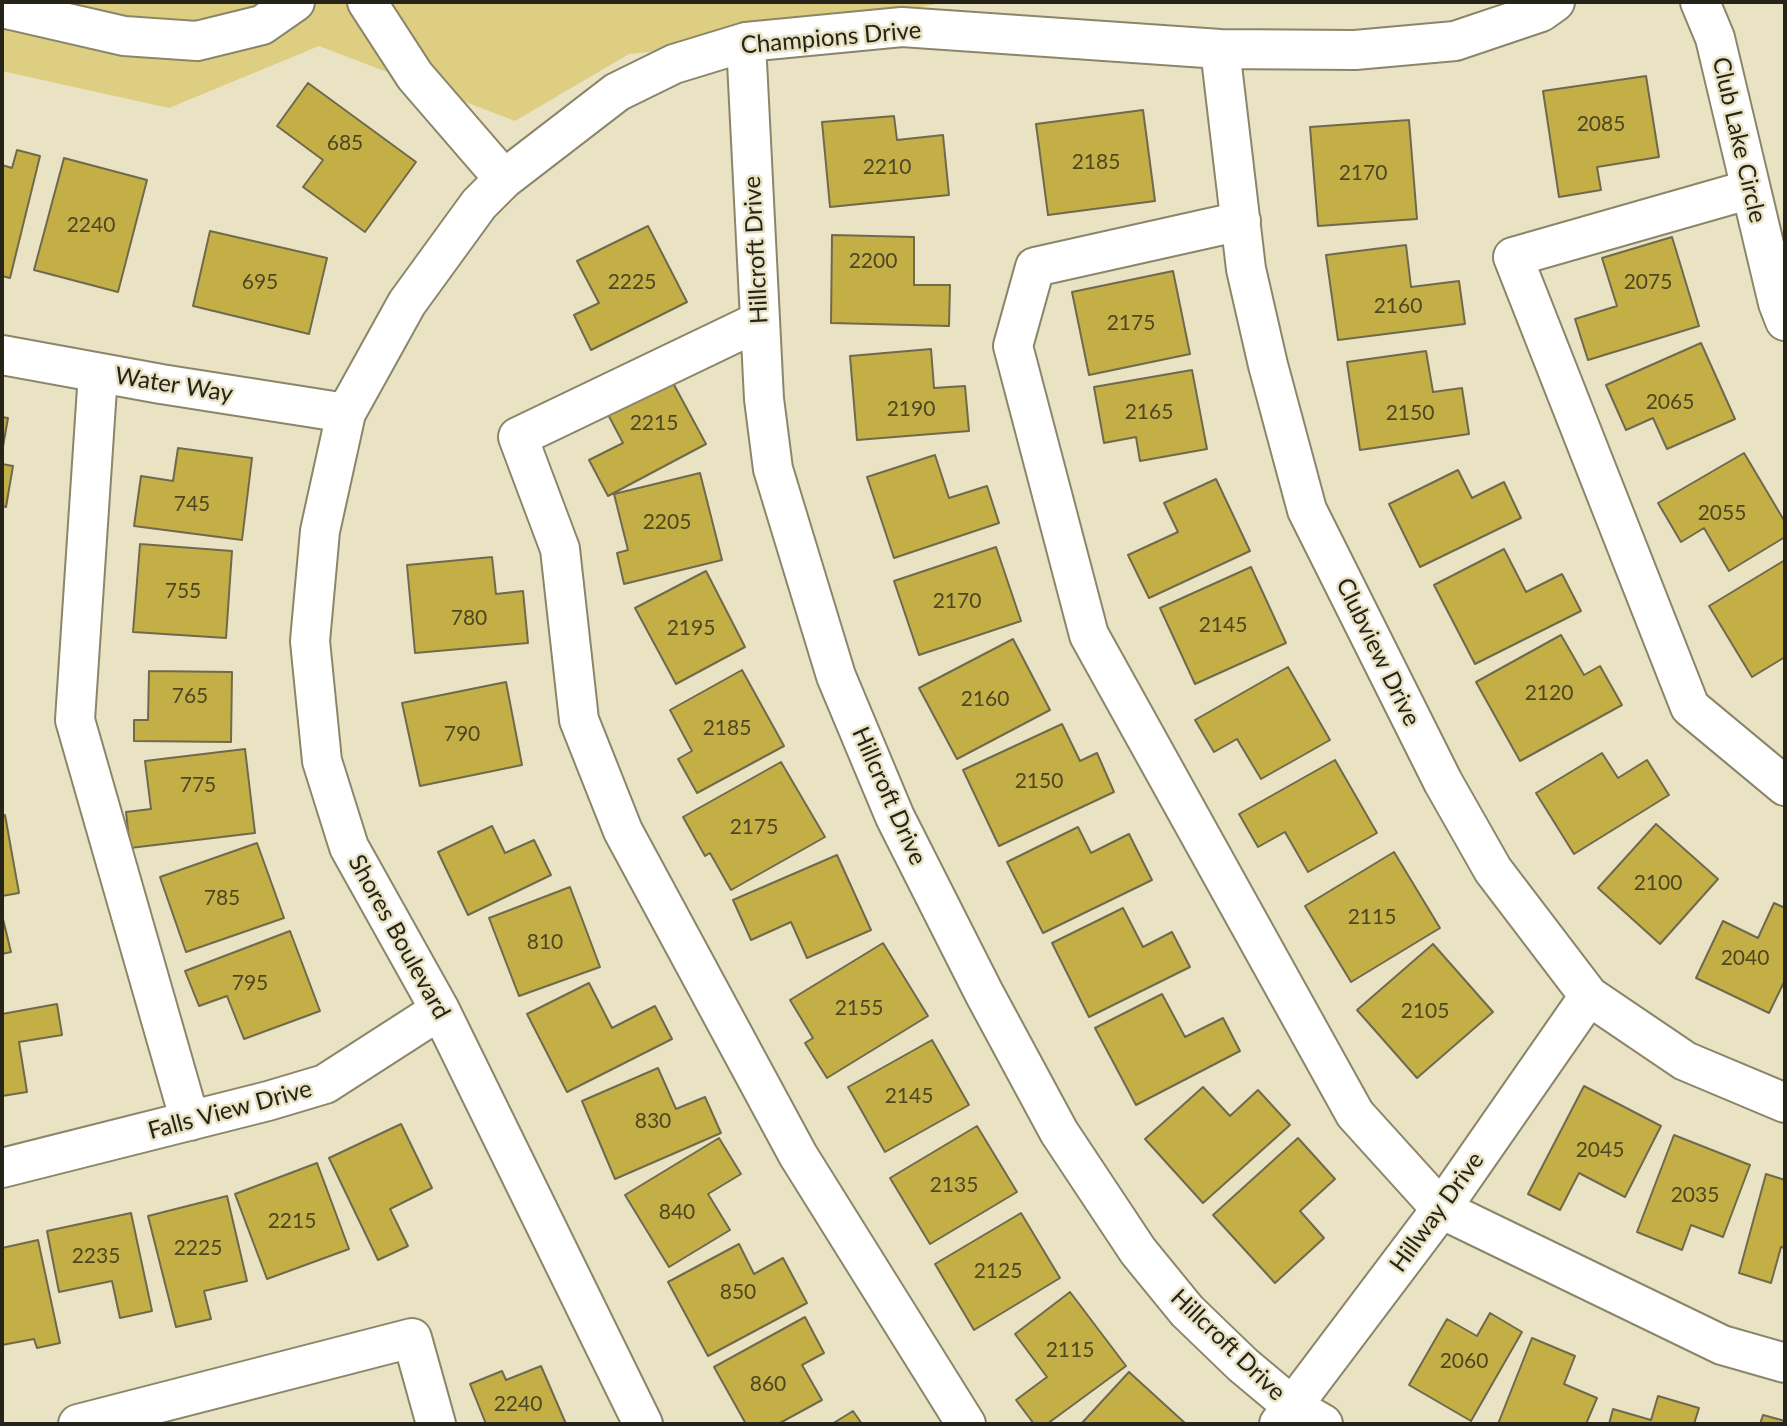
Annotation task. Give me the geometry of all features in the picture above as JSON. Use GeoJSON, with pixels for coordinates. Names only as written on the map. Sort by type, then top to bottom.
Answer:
{"type":"FeatureCollection","features":[{"type":"Feature","properties":{"kind":"street"},"geometry":{"type":"LineString","coordinates":[[2,8],[124,36],[197,41],[262,25],[295,2]]}},
{"type":"Feature","properties":{"kind":"street"},"geometry":{"type":"LineString","coordinates":[[367,2],[415,76],[504,179]]}},
{"type":"Feature","properties":{"kind":"street","name":"Champions Drive"},"geometry":{"type":"LineString","coordinates":[[346,413],[407,303],[479,204],[504,179],[617,92],[674,64],[746,43],[902,27],[1220,49],[1355,50],[1455,41],[1541,12],[1555,2]]}},
{"type":"Feature","properties":{"kind":"street","name":"Club Lake Circle"},"geometry":{"type":"LineString","coordinates":[[1700,2],[1715,38],[1785,321]]}},
{"type":"Feature","properties":{"kind":"street","name":"Hillcroft Drive"},"geometry":{"type":"LineString","coordinates":[[746,43],[764,399],[773,469],[836,677],[895,817],[984,993],[1059,1132],[1138,1251],[1186,1311],[1298,1418]]}},
{"type":"Feature","properties":{"kind":"street","name":"Clubview Drive"},"geometry":{"type":"LineString","coordinates":[[1220,49],[1246,269],[1307,510],[1443,782],[1493,870],[1589,996],[1685,1061],[1785,1103]]}},
{"type":"Feature","properties":{"kind":"street"},"geometry":{"type":"LineString","coordinates":[[1751,189],[1513,257],[1690,707],[1785,786]]}},
{"type":"Feature","properties":{"kind":"street"},"geometry":{"type":"LineString","coordinates":[[1241,221],[1035,267],[1013,346],[1089,635],[1355,1114],[1441,1209],[1722,1345],[1785,1363]]}},
{"type":"Feature","properties":{"kind":"street"},"geometry":{"type":"LineString","coordinates":[[760,321],[518,437],[560,549],[579,720],[623,831],[798,1155],[966,1424]]}},
{"type":"Feature","properties":{"kind":"street","name":"Water Way"},"geometry":{"type":"LineString","coordinates":[[2,355],[346,413]]}},
{"type":"Feature","properties":{"kind":"street"},"geometry":{"type":"LineString","coordinates":[[98,373],[75,720],[190,1121]]}},
{"type":"Feature","properties":{"kind":"street","name":"Shores Boulevard"},"geometry":{"type":"LineString","coordinates":[[346,413],[320,531],[310,640],[322,761],[349,847],[440,1010],[643,1424]]}},
{"type":"Feature","properties":{"kind":"street","name":"Hillway Drive"},"geometry":{"type":"LineString","coordinates":[[1298,1418],[1589,996]]}},
{"type":"Feature","properties":{"kind":"street","name":"Falls View Drive"},"geometry":{"type":"LineString","coordinates":[[2,1168],[325,1084],[440,1010]]}},
{"type":"Feature","properties":{"kind":"street"},"geometry":{"type":"LineString","coordinates":[[78,1424],[412,1338],[436,1424]]}},
{"type":"Feature","properties":{"kind":"shaded area"},"geometry":{"type":"Polygon","coordinates":[[[2,2],[946,2],[746,42],[629,54],[515,121],[319,46],[169,108],[2,71],[2,2]]]}},
{"type":"Feature","properties":{"kind":"building"},"geometry":{"type":"Polygon","coordinates":[[[1646,76],[1659,157],[1597,167],[1601,190],[1559,197],[1543,91],[1646,76]]]}},
{"type":"Feature","properties":{"kind":"building"},"geometry":{"type":"Polygon","coordinates":[[[308,83],[416,162],[365,232],[303,187],[323,160],[277,126],[308,83]]]}},
{"type":"Feature","properties":{"kind":"building"},"geometry":{"type":"Polygon","coordinates":[[[1143,110],[1155,201],[1048,215],[1036,124],[1143,110]]]}},
{"type":"Feature","properties":{"kind":"building"},"geometry":{"type":"Polygon","coordinates":[[[894,116],[897,140],[943,135],[949,195],[830,207],[822,122],[894,116]]]}},
{"type":"Feature","properties":{"kind":"building"},"geometry":{"type":"Polygon","coordinates":[[[1409,120],[1417,219],[1318,226],[1310,127],[1409,120]]]}},
{"type":"Feature","properties":{"kind":"building"},"geometry":{"type":"Polygon","coordinates":[[[17,150],[40,156],[10,278],[2,276],[2,165],[12,168],[17,150]]]}},
{"type":"Feature","properties":{"kind":"building"},"geometry":{"type":"Polygon","coordinates":[[[64,158],[147,180],[118,292],[34,270],[64,158]]]}},
{"type":"Feature","properties":{"kind":"building"},"geometry":{"type":"Polygon","coordinates":[[[648,226],[687,302],[591,350],[574,315],[599,303],[577,261],[648,226]]]}},
{"type":"Feature","properties":{"kind":"building"},"geometry":{"type":"Polygon","coordinates":[[[210,231],[327,258],[309,334],[193,306],[210,231]]]}},
{"type":"Feature","properties":{"kind":"building"},"geometry":{"type":"Polygon","coordinates":[[[832,235],[914,237],[914,285],[950,285],[949,326],[831,323],[832,235]]]}},
{"type":"Feature","properties":{"kind":"building"},"geometry":{"type":"Polygon","coordinates":[[[1672,237],[1699,326],[1588,360],[1575,319],[1617,306],[1602,258],[1672,237]]]}},
{"type":"Feature","properties":{"kind":"building"},"geometry":{"type":"Polygon","coordinates":[[[1406,245],[1411,287],[1459,281],[1465,324],[1338,340],[1326,255],[1406,245]]]}},
{"type":"Feature","properties":{"kind":"building"},"geometry":{"type":"Polygon","coordinates":[[[1173,271],[1190,354],[1089,375],[1072,292],[1173,271]]]}},
{"type":"Feature","properties":{"kind":"building"},"geometry":{"type":"Polygon","coordinates":[[[1701,343],[1735,419],[1667,449],[1653,418],[1626,430],[1606,385],[1701,343]]]}},
{"type":"Feature","properties":{"kind":"building"},"geometry":{"type":"Polygon","coordinates":[[[931,349],[934,388],[965,386],[969,431],[857,440],[850,356],[931,349]]]}},
{"type":"Feature","properties":{"kind":"building"},"geometry":{"type":"Polygon","coordinates":[[[1426,351],[1433,392],[1462,388],[1469,434],[1360,450],[1347,362],[1426,351]]]}},
{"type":"Feature","properties":{"kind":"building"},"geometry":{"type":"Polygon","coordinates":[[[666,370],[706,444],[608,496],[589,460],[623,443],[602,403],[666,370]]]}},
{"type":"Feature","properties":{"kind":"building"},"geometry":{"type":"Polygon","coordinates":[[[1192,370],[1207,449],[1140,461],[1136,437],[1104,443],[1094,387],[1192,370]]]}},
{"type":"Feature","properties":{"kind":"building"},"geometry":{"type":"Polygon","coordinates":[[[2,417],[8,418],[2,452],[2,417]]]}},
{"type":"Feature","properties":{"kind":"building"},"geometry":{"type":"Polygon","coordinates":[[[178,448],[252,458],[242,540],[134,526],[141,476],[173,481],[178,448]]]}},
{"type":"Feature","properties":{"kind":"building"},"geometry":{"type":"Polygon","coordinates":[[[1744,453],[1785,522],[1785,537],[1729,571],[1704,528],[1681,542],[1658,503],[1744,453]]]}},
{"type":"Feature","properties":{"kind":"building"},"geometry":{"type":"Polygon","coordinates":[[[935,455],[949,498],[987,486],[999,523],[894,558],[867,477],[935,455]]]}},
{"type":"Feature","properties":{"kind":"building"},"geometry":{"type":"Polygon","coordinates":[[[2,464],[13,466],[6,507],[2,506],[2,464]]]}},
{"type":"Feature","properties":{"kind":"building"},"geometry":{"type":"Polygon","coordinates":[[[1458,470],[1472,498],[1504,482],[1521,518],[1420,567],[1389,504],[1458,470]]]}},
{"type":"Feature","properties":{"kind":"building"},"geometry":{"type":"Polygon","coordinates":[[[700,473],[722,560],[624,584],[617,553],[628,550],[614,494],[700,473]]]}},
{"type":"Feature","properties":{"kind":"building"},"geometry":{"type":"Polygon","coordinates":[[[1216,479],[1250,551],[1149,598],[1128,555],[1178,532],[1164,503],[1216,479]]]}},
{"type":"Feature","properties":{"kind":"building"},"geometry":{"type":"Polygon","coordinates":[[[140,544],[232,551],[226,638],[133,632],[140,544]]]}},
{"type":"Feature","properties":{"kind":"building"},"geometry":{"type":"Polygon","coordinates":[[[996,547],[1021,621],[919,655],[894,581],[996,547]]]}},
{"type":"Feature","properties":{"kind":"building"},"geometry":{"type":"Polygon","coordinates":[[[1504,549],[1526,592],[1562,574],[1581,611],[1475,664],[1434,585],[1504,549]]]}},
{"type":"Feature","properties":{"kind":"building"},"geometry":{"type":"Polygon","coordinates":[[[492,557],[496,594],[523,591],[528,643],[415,653],[407,565],[492,557]]]}},
{"type":"Feature","properties":{"kind":"building"},"geometry":{"type":"Polygon","coordinates":[[[1785,560],[1785,657],[1752,677],[1709,606],[1785,560]]]}},
{"type":"Feature","properties":{"kind":"building"},"geometry":{"type":"Polygon","coordinates":[[[1251,567],[1286,643],[1195,684],[1160,608],[1251,567]]]}},
{"type":"Feature","properties":{"kind":"building"},"geometry":{"type":"Polygon","coordinates":[[[706,571],[745,647],[676,684],[635,608],[706,571]]]}},
{"type":"Feature","properties":{"kind":"building"},"geometry":{"type":"Polygon","coordinates":[[[1561,635],[1584,675],[1600,666],[1622,705],[1520,761],[1476,682],[1561,635]]]}},
{"type":"Feature","properties":{"kind":"building"},"geometry":{"type":"Polygon","coordinates":[[[1013,639],[1050,710],[957,759],[919,688],[1013,639]]]}},
{"type":"Feature","properties":{"kind":"building"},"geometry":{"type":"Polygon","coordinates":[[[1288,667],[1330,740],[1261,779],[1237,739],[1214,752],[1195,720],[1288,667]]]}},
{"type":"Feature","properties":{"kind":"building"},"geometry":{"type":"Polygon","coordinates":[[[742,670],[784,746],[697,793],[678,759],[692,751],[670,710],[742,670]]]}},
{"type":"Feature","properties":{"kind":"building"},"geometry":{"type":"Polygon","coordinates":[[[149,671],[232,672],[231,742],[134,741],[134,720],[148,720],[149,671]]]}},
{"type":"Feature","properties":{"kind":"building"},"geometry":{"type":"Polygon","coordinates":[[[506,682],[522,765],[420,786],[402,703],[506,682]]]}},
{"type":"Feature","properties":{"kind":"building"},"geometry":{"type":"Polygon","coordinates":[[[1062,724],[1080,761],[1097,753],[1114,792],[999,846],[963,770],[1062,724]]]}},
{"type":"Feature","properties":{"kind":"building"},"geometry":{"type":"Polygon","coordinates":[[[245,749],[255,833],[130,848],[126,812],[151,809],[145,761],[245,749]]]}},
{"type":"Feature","properties":{"kind":"building"},"geometry":{"type":"Polygon","coordinates":[[[1602,753],[1618,778],[1647,760],[1669,795],[1574,854],[1536,793],[1602,753]]]}},
{"type":"Feature","properties":{"kind":"building"},"geometry":{"type":"Polygon","coordinates":[[[1335,760],[1377,833],[1308,872],[1285,832],[1258,847],[1239,814],[1335,760]]]}},
{"type":"Feature","properties":{"kind":"building"},"geometry":{"type":"Polygon","coordinates":[[[781,762],[825,837],[731,890],[710,853],[705,856],[683,817],[781,762]]]}},
{"type":"Feature","properties":{"kind":"building"},"geometry":{"type":"Polygon","coordinates":[[[5,815],[19,893],[2,896],[2,816],[5,815]]]}},
{"type":"Feature","properties":{"kind":"building"},"geometry":{"type":"Polygon","coordinates":[[[1656,824],[1718,879],[1660,944],[1598,888],[1656,824]]]}},
{"type":"Feature","properties":{"kind":"building"},"geometry":{"type":"Polygon","coordinates":[[[492,826],[505,853],[534,840],[551,875],[468,915],[438,852],[492,826]]]}},
{"type":"Feature","properties":{"kind":"building"},"geometry":{"type":"Polygon","coordinates":[[[1078,827],[1091,853],[1129,834],[1152,880],[1043,933],[1007,862],[1078,827]]]}},
{"type":"Feature","properties":{"kind":"building"},"geometry":{"type":"Polygon","coordinates":[[[257,843],[284,918],[186,952],[160,877],[257,843]]]}},
{"type":"Feature","properties":{"kind":"building"},"geometry":{"type":"Polygon","coordinates":[[[1394,852],[1440,928],[1351,982],[1305,906],[1394,852]]]}},
{"type":"Feature","properties":{"kind":"building"},"geometry":{"type":"Polygon","coordinates":[[[837,855],[871,930],[807,958],[791,922],[751,940],[733,900],[837,855]]]}},
{"type":"Feature","properties":{"kind":"building"},"geometry":{"type":"Polygon","coordinates":[[[570,887],[600,967],[519,996],[489,918],[570,887]]]}},
{"type":"Feature","properties":{"kind":"building"},"geometry":{"type":"Polygon","coordinates":[[[1774,903],[1785,908],[1785,980],[1769,1013],[1696,978],[1723,921],[1758,938],[1774,903]]]}},
{"type":"Feature","properties":{"kind":"building"},"geometry":{"type":"Polygon","coordinates":[[[1123,908],[1143,947],[1172,932],[1190,967],[1089,1017],[1052,943],[1123,908]]]}},
{"type":"Feature","properties":{"kind":"building"},"geometry":{"type":"Polygon","coordinates":[[[2,915],[11,952],[2,954],[2,915]]]}},
{"type":"Feature","properties":{"kind":"building"},"geometry":{"type":"Polygon","coordinates":[[[290,931],[320,1011],[244,1039],[227,996],[199,1006],[185,971],[290,931]]]}},
{"type":"Feature","properties":{"kind":"building"},"geometry":{"type":"Polygon","coordinates":[[[883,943],[928,1016],[827,1078],[805,1043],[813,1038],[790,1000],[883,943]]]}},
{"type":"Feature","properties":{"kind":"building"},"geometry":{"type":"Polygon","coordinates":[[[1433,944],[1493,1012],[1417,1078],[1357,1010],[1433,944]]]}},
{"type":"Feature","properties":{"kind":"building"},"geometry":{"type":"Polygon","coordinates":[[[589,983],[612,1028],[655,1006],[672,1039],[567,1092],[527,1014],[589,983]]]}},
{"type":"Feature","properties":{"kind":"building"},"geometry":{"type":"Polygon","coordinates":[[[1162,994],[1185,1037],[1223,1018],[1240,1051],[1136,1105],[1095,1028],[1162,994]]]}},
{"type":"Feature","properties":{"kind":"building"},"geometry":{"type":"Polygon","coordinates":[[[57,1004],[62,1035],[19,1042],[27,1092],[2,1096],[2,1014],[57,1004]]]}},
{"type":"Feature","properties":{"kind":"building"},"geometry":{"type":"Polygon","coordinates":[[[932,1040],[969,1105],[885,1152],[848,1087],[932,1040]]]}},
{"type":"Feature","properties":{"kind":"building"},"geometry":{"type":"Polygon","coordinates":[[[658,1068],[676,1109],[705,1097],[721,1133],[615,1179],[582,1101],[658,1068]]]}},
{"type":"Feature","properties":{"kind":"building"},"geometry":{"type":"Polygon","coordinates":[[[1584,1086],[1661,1126],[1625,1197],[1579,1173],[1560,1210],[1528,1194],[1584,1086]]]}},
{"type":"Feature","properties":{"kind":"building"},"geometry":{"type":"Polygon","coordinates":[[[1203,1087],[1230,1116],[1258,1090],[1290,1125],[1203,1203],[1145,1139],[1203,1087]]]}},
{"type":"Feature","properties":{"kind":"building"},"geometry":{"type":"Polygon","coordinates":[[[401,1124],[432,1188],[390,1209],[408,1246],[378,1260],[329,1158],[401,1124]]]}},
{"type":"Feature","properties":{"kind":"building"},"geometry":{"type":"Polygon","coordinates":[[[977,1126],[1017,1192],[930,1244],[890,1178],[977,1126]]]}},
{"type":"Feature","properties":{"kind":"building"},"geometry":{"type":"Polygon","coordinates":[[[1674,1135],[1750,1165],[1723,1237],[1691,1225],[1682,1250],[1637,1232],[1674,1135]]]}},
{"type":"Feature","properties":{"kind":"building"},"geometry":{"type":"Polygon","coordinates":[[[719,1138],[741,1174],[708,1194],[730,1230],[669,1267],[625,1195],[719,1138]]]}},
{"type":"Feature","properties":{"kind":"building"},"geometry":{"type":"Polygon","coordinates":[[[1298,1138],[1335,1179],[1300,1211],[1324,1238],[1275,1283],[1213,1215],[1298,1138]]]}},
{"type":"Feature","properties":{"kind":"building"},"geometry":{"type":"Polygon","coordinates":[[[317,1163],[349,1249],[267,1279],[235,1194],[317,1163]]]}},
{"type":"Feature","properties":{"kind":"building"},"geometry":{"type":"Polygon","coordinates":[[[1766,1174],[1785,1180],[1785,1248],[1781,1247],[1771,1283],[1739,1273],[1766,1174]]]}},
{"type":"Feature","properties":{"kind":"building"},"geometry":{"type":"Polygon","coordinates":[[[227,1196],[247,1281],[204,1291],[211,1319],[176,1327],[148,1216],[227,1196]]]}},
{"type":"Feature","properties":{"kind":"building"},"geometry":{"type":"Polygon","coordinates":[[[131,1213],[152,1311],[120,1318],[112,1281],[59,1292],[47,1231],[131,1213]]]}},
{"type":"Feature","properties":{"kind":"building"},"geometry":{"type":"Polygon","coordinates":[[[1021,1213],[1060,1278],[974,1330],[935,1264],[1021,1213]]]}},
{"type":"Feature","properties":{"kind":"building"},"geometry":{"type":"Polygon","coordinates":[[[38,1240],[60,1343],[37,1348],[34,1339],[2,1345],[2,1248],[38,1240]]]}},
{"type":"Feature","properties":{"kind":"building"},"geometry":{"type":"Polygon","coordinates":[[[739,1244],[754,1274],[783,1258],[807,1303],[708,1356],[668,1282],[739,1244]]]}},
{"type":"Feature","properties":{"kind":"building"},"geometry":{"type":"Polygon","coordinates":[[[1070,1292],[1126,1366],[1047,1424],[1034,1424],[1016,1400],[1047,1377],[1015,1334],[1070,1292]]]}},
{"type":"Feature","properties":{"kind":"building"},"geometry":{"type":"Polygon","coordinates":[[[1490,1313],[1522,1332],[1471,1421],[1409,1385],[1447,1319],[1477,1336],[1490,1313]]]}},
{"type":"Feature","properties":{"kind":"building"},"geometry":{"type":"Polygon","coordinates":[[[805,1317],[824,1353],[802,1365],[822,1400],[778,1424],[746,1424],[714,1367],[805,1317]]]}},
{"type":"Feature","properties":{"kind":"building"},"geometry":{"type":"Polygon","coordinates":[[[1532,1338],[1575,1356],[1564,1384],[1597,1398],[1586,1424],[1498,1424],[1532,1338]]]}},
{"type":"Feature","properties":{"kind":"building"},"geometry":{"type":"Polygon","coordinates":[[[541,1366],[566,1424],[486,1424],[470,1384],[502,1371],[506,1380],[541,1366]]]}},
{"type":"Feature","properties":{"kind":"building"},"geometry":{"type":"Polygon","coordinates":[[[1129,1372],[1186,1424],[1081,1424],[1129,1372]]]}},
{"type":"Feature","properties":{"kind":"building"},"geometry":{"type":"Polygon","coordinates":[[[1658,1396],[1699,1408],[1694,1424],[1609,1424],[1613,1409],[1651,1420],[1658,1396]]]}},
{"type":"Feature","properties":{"kind":"building"},"geometry":{"type":"Polygon","coordinates":[[[853,1411],[862,1424],[832,1424],[853,1411]]]}},
{"type":"Feature","properties":{"kind":"building"},"geometry":{"type":"Polygon","coordinates":[[[1763,1415],[1785,1421],[1785,1424],[1760,1424],[1763,1415]]]}}]}
